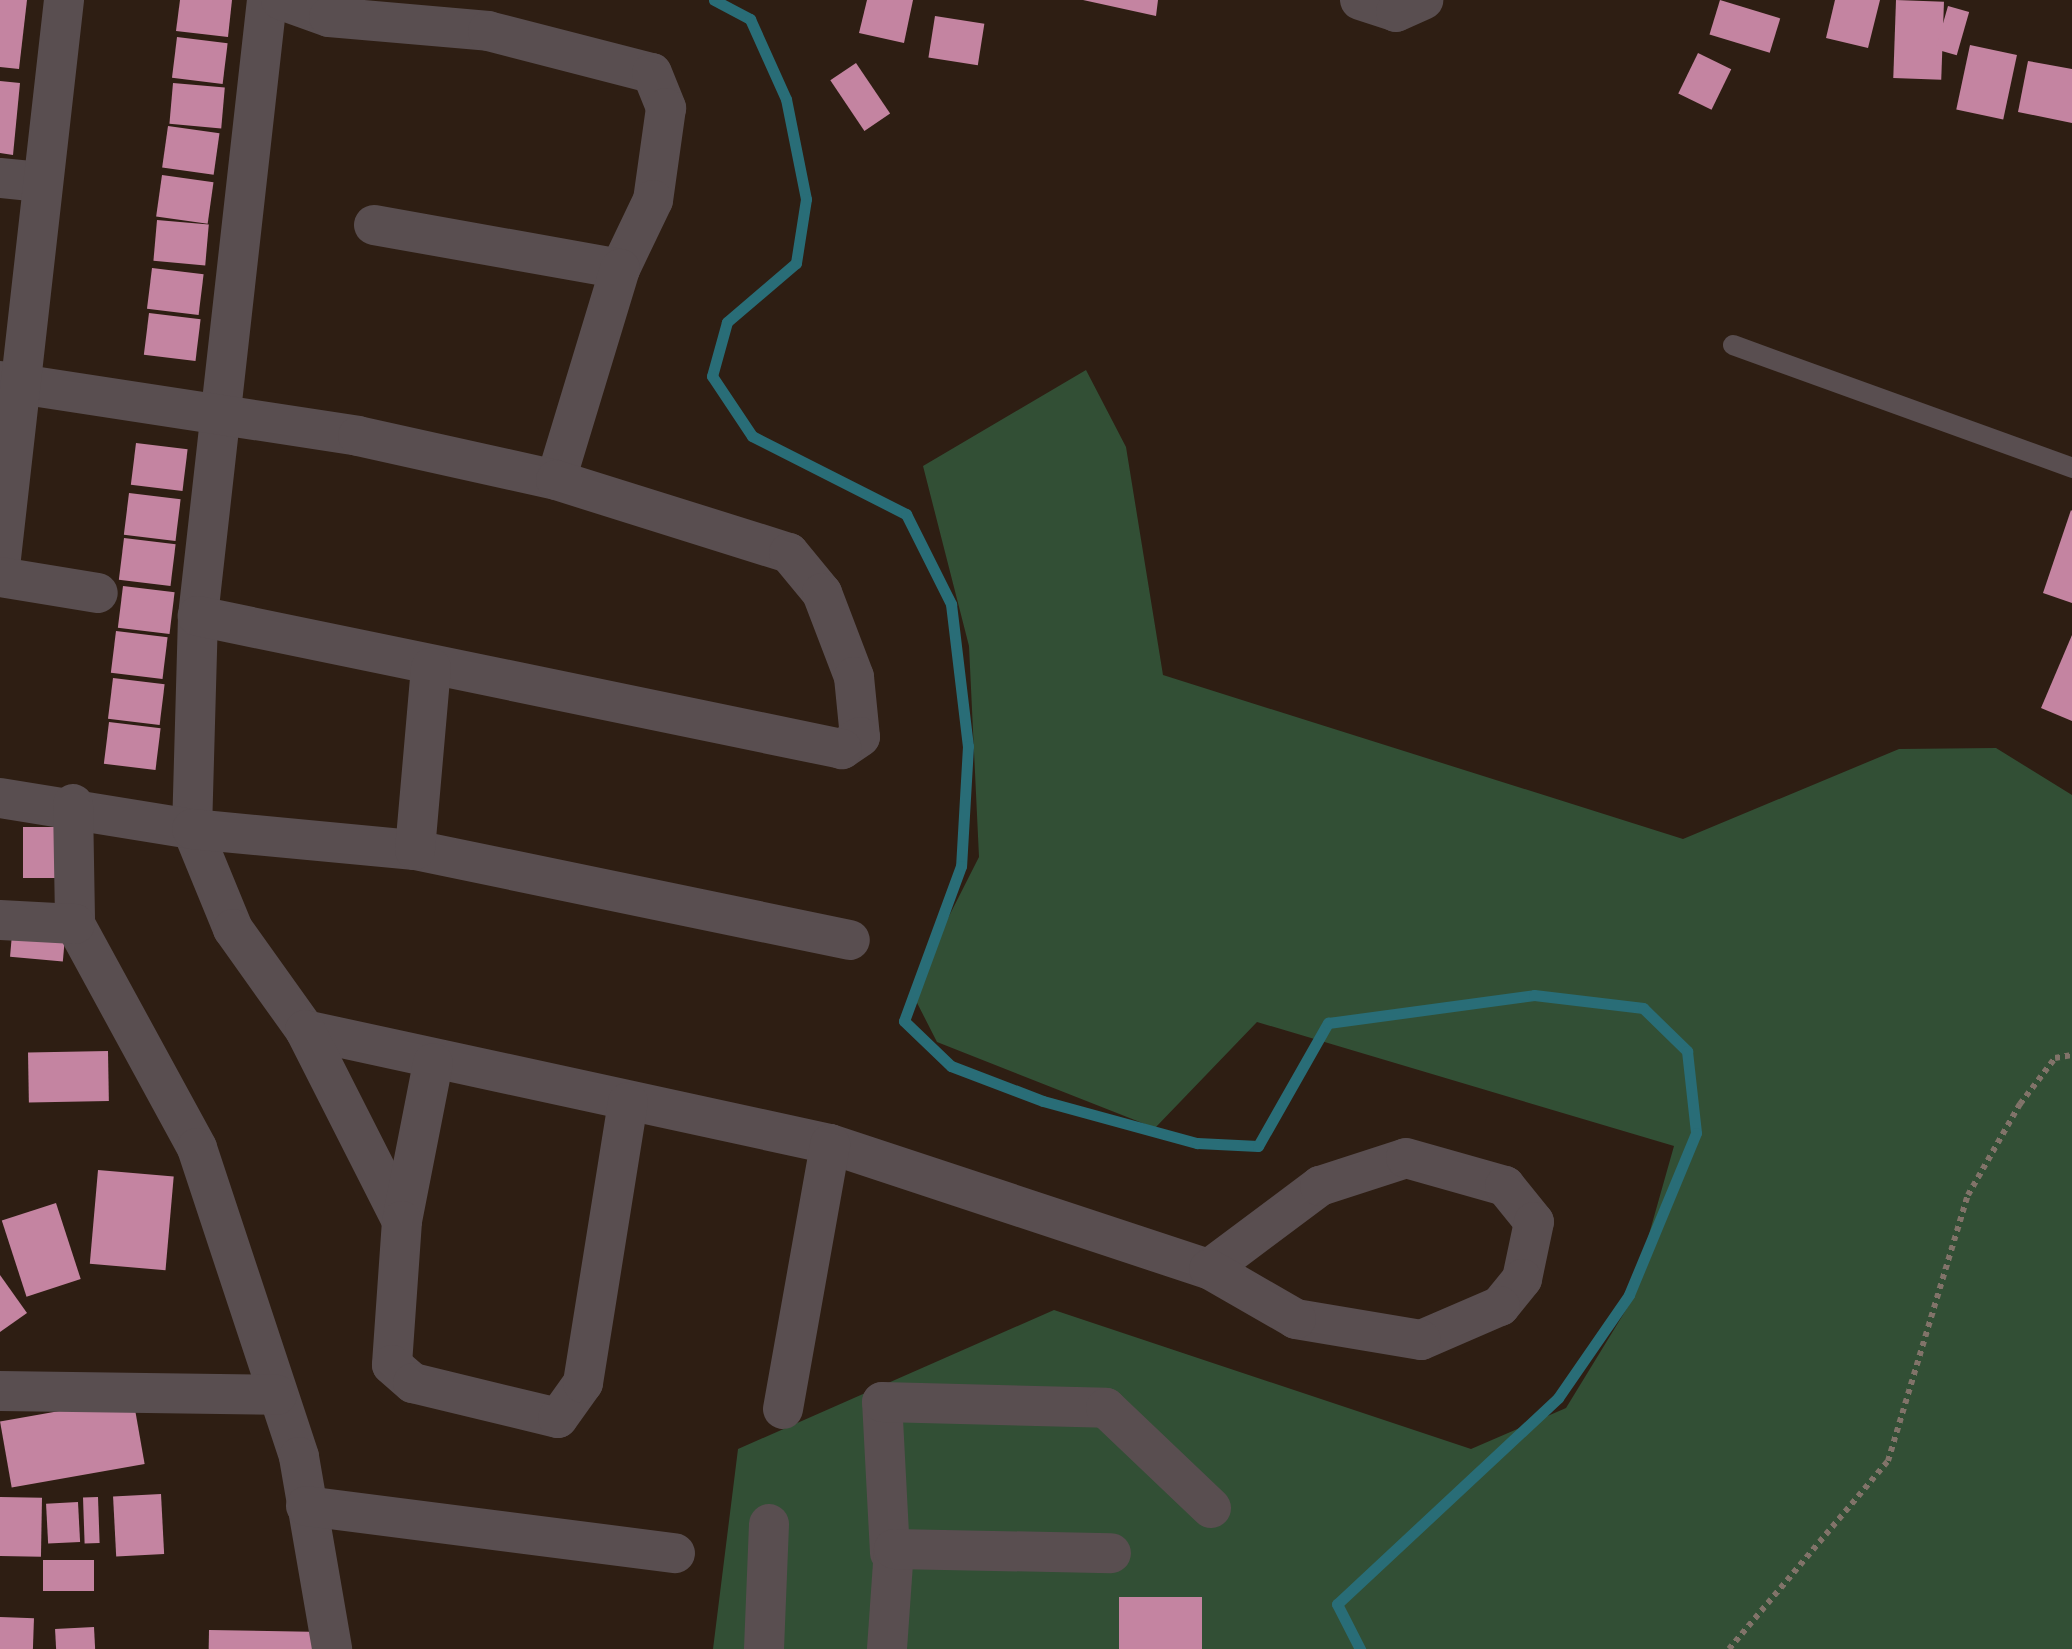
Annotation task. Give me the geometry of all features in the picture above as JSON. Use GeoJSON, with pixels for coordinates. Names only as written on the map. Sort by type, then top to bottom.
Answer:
{"type":"FeatureCollection","features":[{"type":"Feature","properties":{"kind":"street"},"geometry":{"type":"LineString","coordinates":[[0,567],[11,382],[64,0]]}},
{"type":"Feature","properties":{"kind":"street"},"geometry":{"type":"LineString","coordinates":[[267,0],[198,616],[192,830],[233,929],[304,1030],[402,1220]]}},
{"type":"Feature","properties":{"kind":"street"},"geometry":{"type":"LineString","coordinates":[[281,0],[328,18],[488,31],[652,73],[666,108],[653,200],[620,269],[556,480]]}},
{"type":"Feature","properties":{"kind":"street"},"geometry":{"type":"LineString","coordinates":[[1360,0],[1396,12],[1423,0]]}},
{"type":"Feature","properties":{"kind":"street"},"geometry":{"type":"LineString","coordinates":[[0,178],[41,182]]}},
{"type":"Feature","properties":{"kind":"street"},"geometry":{"type":"LineString","coordinates":[[374,225],[620,269]]}},
{"type":"Feature","properties":{"kind":"street"},"geometry":{"type":"LineString","coordinates":[[11,382],[223,416],[556,480],[789,553],[822,593],[854,677],[860,737],[842,749],[431,668],[198,616]]}},
{"type":"Feature","properties":{"kind":"street"},"geometry":{"type":"LineString","coordinates":[[0,577],[98,593]]}},
{"type":"Feature","properties":{"kind":"street"},"geometry":{"type":"LineString","coordinates":[[415,850],[431,668]]}},
{"type":"Feature","properties":{"kind":"street"},"geometry":{"type":"LineString","coordinates":[[0,798],[73,804],[192,830],[415,850],[850,940]]}},
{"type":"Feature","properties":{"kind":"street"},"geometry":{"type":"LineString","coordinates":[[73,804],[75,924],[176,1100],[276,1396],[306,1506],[332,1649]]}},
{"type":"Feature","properties":{"kind":"street"},"geometry":{"type":"LineString","coordinates":[[0,920],[75,924]]}},
{"type":"Feature","properties":{"kind":"street"},"geometry":{"type":"LineString","coordinates":[[304,1030],[433,1063],[830,1144],[1210,1269],[1296,1320],[1420,1340],[1500,1306],[1522,1280],[1534,1222],[1505,1186],[1406,1158],[1320,1186],[1210,1269]]}},
{"type":"Feature","properties":{"kind":"street"},"geometry":{"type":"LineString","coordinates":[[433,1063],[402,1220],[392,1365],[413,1383],[558,1418],[583,1384],[628,1102]]}},
{"type":"Feature","properties":{"kind":"street"},"geometry":{"type":"LineString","coordinates":[[783,1410],[830,1144]]}},
{"type":"Feature","properties":{"kind":"street"},"geometry":{"type":"LineString","coordinates":[[0,1391],[276,1396]]}},
{"type":"Feature","properties":{"kind":"street"},"geometry":{"type":"LineString","coordinates":[[888,1649],[890,1553],[882,1402],[1106,1408],[1211,1508]]}},
{"type":"Feature","properties":{"kind":"street"},"geometry":{"type":"LineString","coordinates":[[306,1506],[675,1553]]}},
{"type":"Feature","properties":{"kind":"street"},"geometry":{"type":"LineString","coordinates":[[764,1649],[769,1524]]}},
{"type":"Feature","properties":{"kind":"street"},"geometry":{"type":"LineString","coordinates":[[890,1553],[1111,1553]]}},
{"type":"Feature","properties":{"kind":"lane"},"geometry":{"type":"LineString","coordinates":[[1732,345],[2072,468]]}},
{"type":"Feature","properties":{"kind":"path"},"geometry":{"type":"LineString","coordinates":[[1729,1649],[1888,1461],[1968,1195],[2032,1089],[2055,1058],[2072,1054]]}},
{"type":"Feature","properties":{"kind":"green space"},"geometry":{"type":"Polygon","coordinates":[[[1086,370],[1126,447],[1163,675],[1683,839],[1899,749],[1996,748],[2072,795],[2072,1649],[713,1649],[738,1449],[1054,1310],[1471,1449],[1566,1408],[1629,1305],[1674,1146],[1257,1022],[1155,1128],[937,1042],[911,991],[979,857],[969,646],[923,466],[1086,370]]]}},
{"type":"Feature","properties":{"kind":"building"},"geometry":{"type":"Polygon","coordinates":[[[0,0],[27,0],[19,69],[0,67],[0,0]]]}},
{"type":"Feature","properties":{"kind":"building"},"geometry":{"type":"Polygon","coordinates":[[[180,0],[232,0],[228,37],[176,31],[180,0]]]}},
{"type":"Feature","properties":{"kind":"building"},"geometry":{"type":"Polygon","coordinates":[[[867,0],[913,0],[904,43],[859,33],[867,0]]]}},
{"type":"Feature","properties":{"kind":"building"},"geometry":{"type":"Polygon","coordinates":[[[1083,0],[1158,0],[1156,16],[1083,0]]]}},
{"type":"Feature","properties":{"kind":"building"},"geometry":{"type":"Polygon","coordinates":[[[1720,0],[1780,18],[1770,53],[1709,34],[1720,0]]]}},
{"type":"Feature","properties":{"kind":"building"},"geometry":{"type":"Polygon","coordinates":[[[1835,0],[1880,0],[1868,48],[1826,38],[1835,0]]]}},
{"type":"Feature","properties":{"kind":"building"},"geometry":{"type":"Polygon","coordinates":[[[1896,0],[1944,2],[1941,80],[1893,78],[1896,0]]]}},
{"type":"Feature","properties":{"kind":"building"},"geometry":{"type":"Polygon","coordinates":[[[1948,6],[1969,12],[1957,55],[1936,49],[1948,6]]]}},
{"type":"Feature","properties":{"kind":"building"},"geometry":{"type":"Polygon","coordinates":[[[935,16],[984,24],[978,65],[928,57],[935,16]]]}},
{"type":"Feature","properties":{"kind":"building"},"geometry":{"type":"Polygon","coordinates":[[[177,37],[228,43],[223,84],[172,78],[177,37]]]}},
{"type":"Feature","properties":{"kind":"building"},"geometry":{"type":"Polygon","coordinates":[[[1970,45],[2017,55],[2003,120],[1956,110],[1970,45]]]}},
{"type":"Feature","properties":{"kind":"building"},"geometry":{"type":"Polygon","coordinates":[[[1698,53],[1731,69],[1712,110],[1678,93],[1698,53]]]}},
{"type":"Feature","properties":{"kind":"building"},"geometry":{"type":"Polygon","coordinates":[[[2028,61],[2072,69],[2072,123],[2018,112],[2028,61]]]}},
{"type":"Feature","properties":{"kind":"building"},"geometry":{"type":"Polygon","coordinates":[[[856,63],[890,114],[864,131],[830,80],[856,63]]]}},
{"type":"Feature","properties":{"kind":"building"},"geometry":{"type":"Polygon","coordinates":[[[0,81],[20,83],[13,155],[0,153],[0,81]]]}},
{"type":"Feature","properties":{"kind":"building"},"geometry":{"type":"Polygon","coordinates":[[[173,83],[225,88],[221,128],[169,124],[173,83]]]}},
{"type":"Feature","properties":{"kind":"building"},"geometry":{"type":"Polygon","coordinates":[[[168,126],[219,133],[214,175],[162,168],[168,126]]]}},
{"type":"Feature","properties":{"kind":"building"},"geometry":{"type":"Polygon","coordinates":[[[162,175],[213,182],[208,224],[156,217],[162,175]]]}},
{"type":"Feature","properties":{"kind":"building"},"geometry":{"type":"Polygon","coordinates":[[[157,220],[209,225],[205,265],[153,261],[157,220]]]}},
{"type":"Feature","properties":{"kind":"building"},"geometry":{"type":"Polygon","coordinates":[[[152,268],[204,274],[199,315],[147,309],[152,268]]]}},
{"type":"Feature","properties":{"kind":"building"},"geometry":{"type":"Polygon","coordinates":[[[149,313],[201,319],[195,361],[144,355],[149,313]]]}},
{"type":"Feature","properties":{"kind":"building"},"geometry":{"type":"Polygon","coordinates":[[[136,443],[188,449],[182,491],[131,485],[136,443]]]}},
{"type":"Feature","properties":{"kind":"building"},"geometry":{"type":"Polygon","coordinates":[[[129,493],[181,499],[175,541],[124,535],[129,493]]]}},
{"type":"Feature","properties":{"kind":"building"},"geometry":{"type":"Polygon","coordinates":[[[2072,511],[2072,603],[2043,593],[2072,511]]]}},
{"type":"Feature","properties":{"kind":"building"},"geometry":{"type":"Polygon","coordinates":[[[124,538],[176,544],[170,586],[119,580],[124,538]]]}},
{"type":"Feature","properties":{"kind":"building"},"geometry":{"type":"Polygon","coordinates":[[[123,586],[175,592],[169,634],[118,628],[123,586]]]}},
{"type":"Feature","properties":{"kind":"building"},"geometry":{"type":"Polygon","coordinates":[[[116,631],[168,637],[162,679],[111,673],[116,631]]]}},
{"type":"Feature","properties":{"kind":"building"},"geometry":{"type":"Polygon","coordinates":[[[2072,635],[2072,721],[2041,708],[2072,635]]]}},
{"type":"Feature","properties":{"kind":"building"},"geometry":{"type":"Polygon","coordinates":[[[113,678],[165,684],[160,725],[108,719],[113,678]]]}},
{"type":"Feature","properties":{"kind":"building"},"geometry":{"type":"Polygon","coordinates":[[[109,722],[161,728],[155,770],[104,764],[109,722]]]}},
{"type":"Feature","properties":{"kind":"building"},"geometry":{"type":"Polygon","coordinates":[[[23,827],[59,827],[59,878],[23,878],[23,827]]]}},
{"type":"Feature","properties":{"kind":"building"},"geometry":{"type":"Polygon","coordinates":[[[13,923],[66,928],[63,961],[10,957],[13,923]]]}},
{"type":"Feature","properties":{"kind":"building"},"geometry":{"type":"Polygon","coordinates":[[[108,1051],[109,1101],[29,1102],[28,1052],[108,1051]]]}},
{"type":"Feature","properties":{"kind":"building"},"geometry":{"type":"Polygon","coordinates":[[[98,1170],[174,1177],[166,1270],[90,1264],[98,1170]]]}},
{"type":"Feature","properties":{"kind":"building"},"geometry":{"type":"Polygon","coordinates":[[[56,1203],[81,1279],[27,1297],[2,1221],[56,1203]]]}},
{"type":"Feature","properties":{"kind":"building"},"geometry":{"type":"Polygon","coordinates":[[[0,1275],[27,1313],[0,1332],[0,1275]]]}},
{"type":"Feature","properties":{"kind":"building"},"geometry":{"type":"Polygon","coordinates":[[[133,1398],[145,1464],[12,1487],[0,1421],[133,1398]]]}},
{"type":"Feature","properties":{"kind":"building"},"geometry":{"type":"Polygon","coordinates":[[[161,1494],[164,1554],[116,1556],[113,1497],[161,1494]]]}},
{"type":"Feature","properties":{"kind":"building"},"geometry":{"type":"Polygon","coordinates":[[[0,1497],[42,1498],[41,1557],[0,1556],[0,1497]]]}},
{"type":"Feature","properties":{"kind":"building"},"geometry":{"type":"Polygon","coordinates":[[[98,1497],[100,1543],[85,1543],[83,1498],[98,1497]]]}},
{"type":"Feature","properties":{"kind":"building"},"geometry":{"type":"Polygon","coordinates":[[[78,1502],[80,1542],[48,1544],[46,1504],[78,1502]]]}},
{"type":"Feature","properties":{"kind":"building"},"geometry":{"type":"Polygon","coordinates":[[[43,1560],[94,1560],[94,1591],[43,1591],[43,1560]]]}},
{"type":"Feature","properties":{"kind":"building"},"geometry":{"type":"Polygon","coordinates":[[[1119,1597],[1202,1597],[1202,1649],[1119,1649],[1119,1597]]]}},
{"type":"Feature","properties":{"kind":"building"},"geometry":{"type":"Polygon","coordinates":[[[0,1617],[34,1618],[33,1649],[0,1649],[0,1617]]]}},
{"type":"Feature","properties":{"kind":"building"},"geometry":{"type":"Polygon","coordinates":[[[94,1627],[95,1649],[56,1649],[55,1629],[94,1627]]]}},
{"type":"Feature","properties":{"kind":"building"},"geometry":{"type":"Polygon","coordinates":[[[209,1630],[324,1632],[324,1649],[209,1649],[209,1630]]]}},
{"type":"Feature","properties":{"kind":"waterway"},"geometry":{"type":"LineString","coordinates":[[714,0],[750,19],[786,99],[806,199],[796,263],[727,322],[712,376],[752,436],[906,514],[951,604],[968,746],[961,866],[904,1021],[951,1066],[1043,1101],[1197,1143],[1258,1146],[1328,1023],[1534,995],[1643,1008],[1687,1051],[1696,1133],[1629,1295],[1558,1398],[1337,1604],[1360,1649]]}}]}
